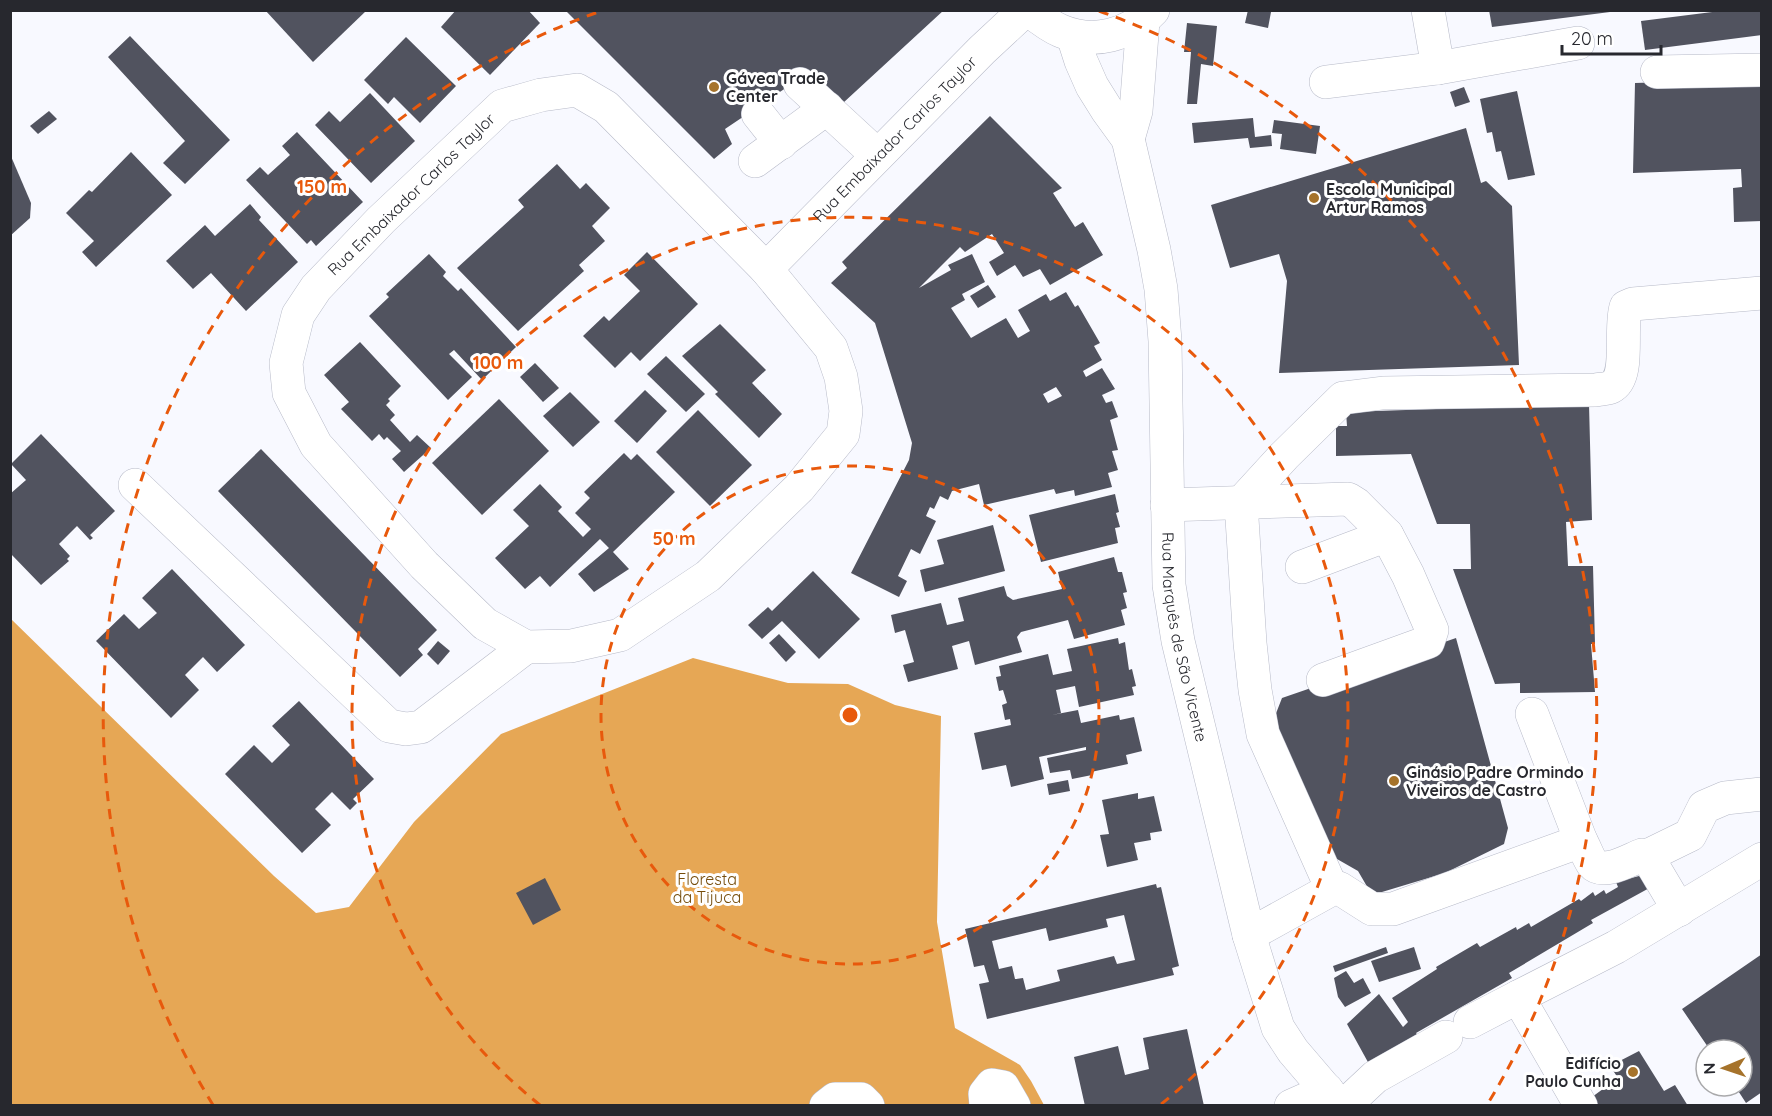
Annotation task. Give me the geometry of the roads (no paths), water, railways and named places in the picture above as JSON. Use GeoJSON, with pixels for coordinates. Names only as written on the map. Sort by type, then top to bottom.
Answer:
{"type":"FeatureCollection","features":[{"type":"Feature","properties":{"kind":"street"},"geometry":{"type":"LineString","coordinates":[[1027,10],[1073,36],[1097,38],[1121,33],[1148,16]]}},
{"type":"Feature","properties":{"kind":"street","name":"Rua Embaixador Carlos Taylor"},"geometry":{"type":"LineString","coordinates":[[766,269],[982,50],[1027,10]]}},
{"type":"Feature","properties":{"kind":"street"},"geometry":{"type":"LineString","coordinates":[[1428,10],[1438,68]]}},
{"type":"Feature","properties":{"kind":"street","name":"Rua Marquês de São Vicente"},"geometry":{"type":"LineString","coordinates":[[1128,139],[1136,111],[1148,16]]}},
{"type":"Feature","properties":{"kind":"street","name":"Rua Marquês de São Vicente"},"geometry":{"type":"LineString","coordinates":[[1073,36],[1092,86],[1128,139],[1154,250],[1161,289],[1165,341],[1169,585],[1178,641],[1249,935],[1278,1029],[1293,1052],[1337,1100]]}},
{"type":"Feature","properties":{"kind":"street"},"geometry":{"type":"LineString","coordinates":[[1326,82],[1438,68],[1578,43]]}},
{"type":"Feature","properties":{"kind":"street"},"geometry":{"type":"LineString","coordinates":[[1657,72],[1761,70]]}},
{"type":"Feature","properties":{"kind":"street"},"geometry":{"type":"LineString","coordinates":[[800,84],[877,155]]}},
{"type":"Feature","properties":{"kind":"street","name":"Rua Embaixador Carlos Taylor"},"geometry":{"type":"LineString","coordinates":[[577,90],[606,107],[766,269],[831,348],[841,377],[846,411],[843,434],[799,488],[708,576],[620,635],[571,646],[526,647],[485,624],[424,565],[316,444],[289,393],[286,363],[298,315],[316,288],[381,220],[502,106],[541,95],[577,90]]}},
{"type":"Feature","properties":{"kind":"street"},"geometry":{"type":"LineString","coordinates":[[758,114],[768,152],[827,108]]}},
{"type":"Feature","properties":{"kind":"street"},"geometry":{"type":"LineString","coordinates":[[1332,889],[1263,734],[1250,643],[1241,503],[1284,456],[1343,398],[1383,393],[1596,390],[1611,387],[1619,379],[1623,363],[1623,317],[1626,307],[1633,304],[1761,293]]}},
{"type":"Feature","properties":{"kind":"street"},"geometry":{"type":"LineString","coordinates":[[135,485],[389,726],[406,729],[421,727],[526,647]]}},
{"type":"Feature","properties":{"kind":"street"},"geometry":{"type":"LineString","coordinates":[[1167,505],[1347,499],[1356,504],[1387,535],[1418,597],[1431,630],[1431,637],[1428,642],[1323,680]]}},
{"type":"Feature","properties":{"kind":"street"},"geometry":{"type":"LineString","coordinates":[[1302,567],[1387,535]]}},
{"type":"Feature","properties":{"kind":"street"},"geometry":{"type":"LineString","coordinates":[[1532,714],[1581,841],[1593,864],[1601,868],[1608,868],[1642,855],[1647,856],[1690,835],[1704,807],[1725,798],[1761,794]]}},
{"type":"Feature","properties":{"kind":"street"},"geometry":{"type":"LineString","coordinates":[[1249,935],[1332,889],[1339,888],[1372,909],[1393,909],[1581,841]]}},
{"type":"Feature","properties":{"kind":"street"},"geometry":{"type":"LineString","coordinates":[[1647,856],[1678,910]]}},
{"type":"Feature","properties":{"kind":"street"},"geometry":{"type":"LineString","coordinates":[[1291,1106],[1337,1100],[1518,997],[1616,947],[1761,859]]}},
{"type":"Feature","properties":{"kind":"street"},"geometry":{"type":"LineString","coordinates":[[1518,997],[1581,1106]]}},
{"type":"Feature","properties":{"kind":"street"},"geometry":{"type":"LineString","coordinates":[[986,1106],[986,1094],[992,1085],[1003,1087],[1014,1106]]}},
{"type":"Feature","properties":{"kind":"street"},"geometry":{"type":"LineString","coordinates":[[826,1106],[835,1099],[861,1099],[868,1106]]}},
{"type":"Feature","properties":{"kind":"place","name":"Gávea Trade Center"},"geometry":{"type":"Point","coordinates":[714,87]}},
{"type":"Feature","properties":{"kind":"place","name":"Escola Municipal Artur Ramos"},"geometry":{"type":"Point","coordinates":[1314,198]}},
{"type":"Feature","properties":{"kind":"place","name":"Ginásio Padre Ormindo Viveiros de Castro"},"geometry":{"type":"Point","coordinates":[1394,781]}},
{"type":"Feature","properties":{"kind":"place","name":"Edifício Paulo Cunha"},"geometry":{"type":"Point","coordinates":[1633,1072]}},
{"type":"Feature","properties":{"kind":"park label","name":"Floresta da Tijuca"},"geometry":{"type":"Point","coordinates":[707,888]}}]}
